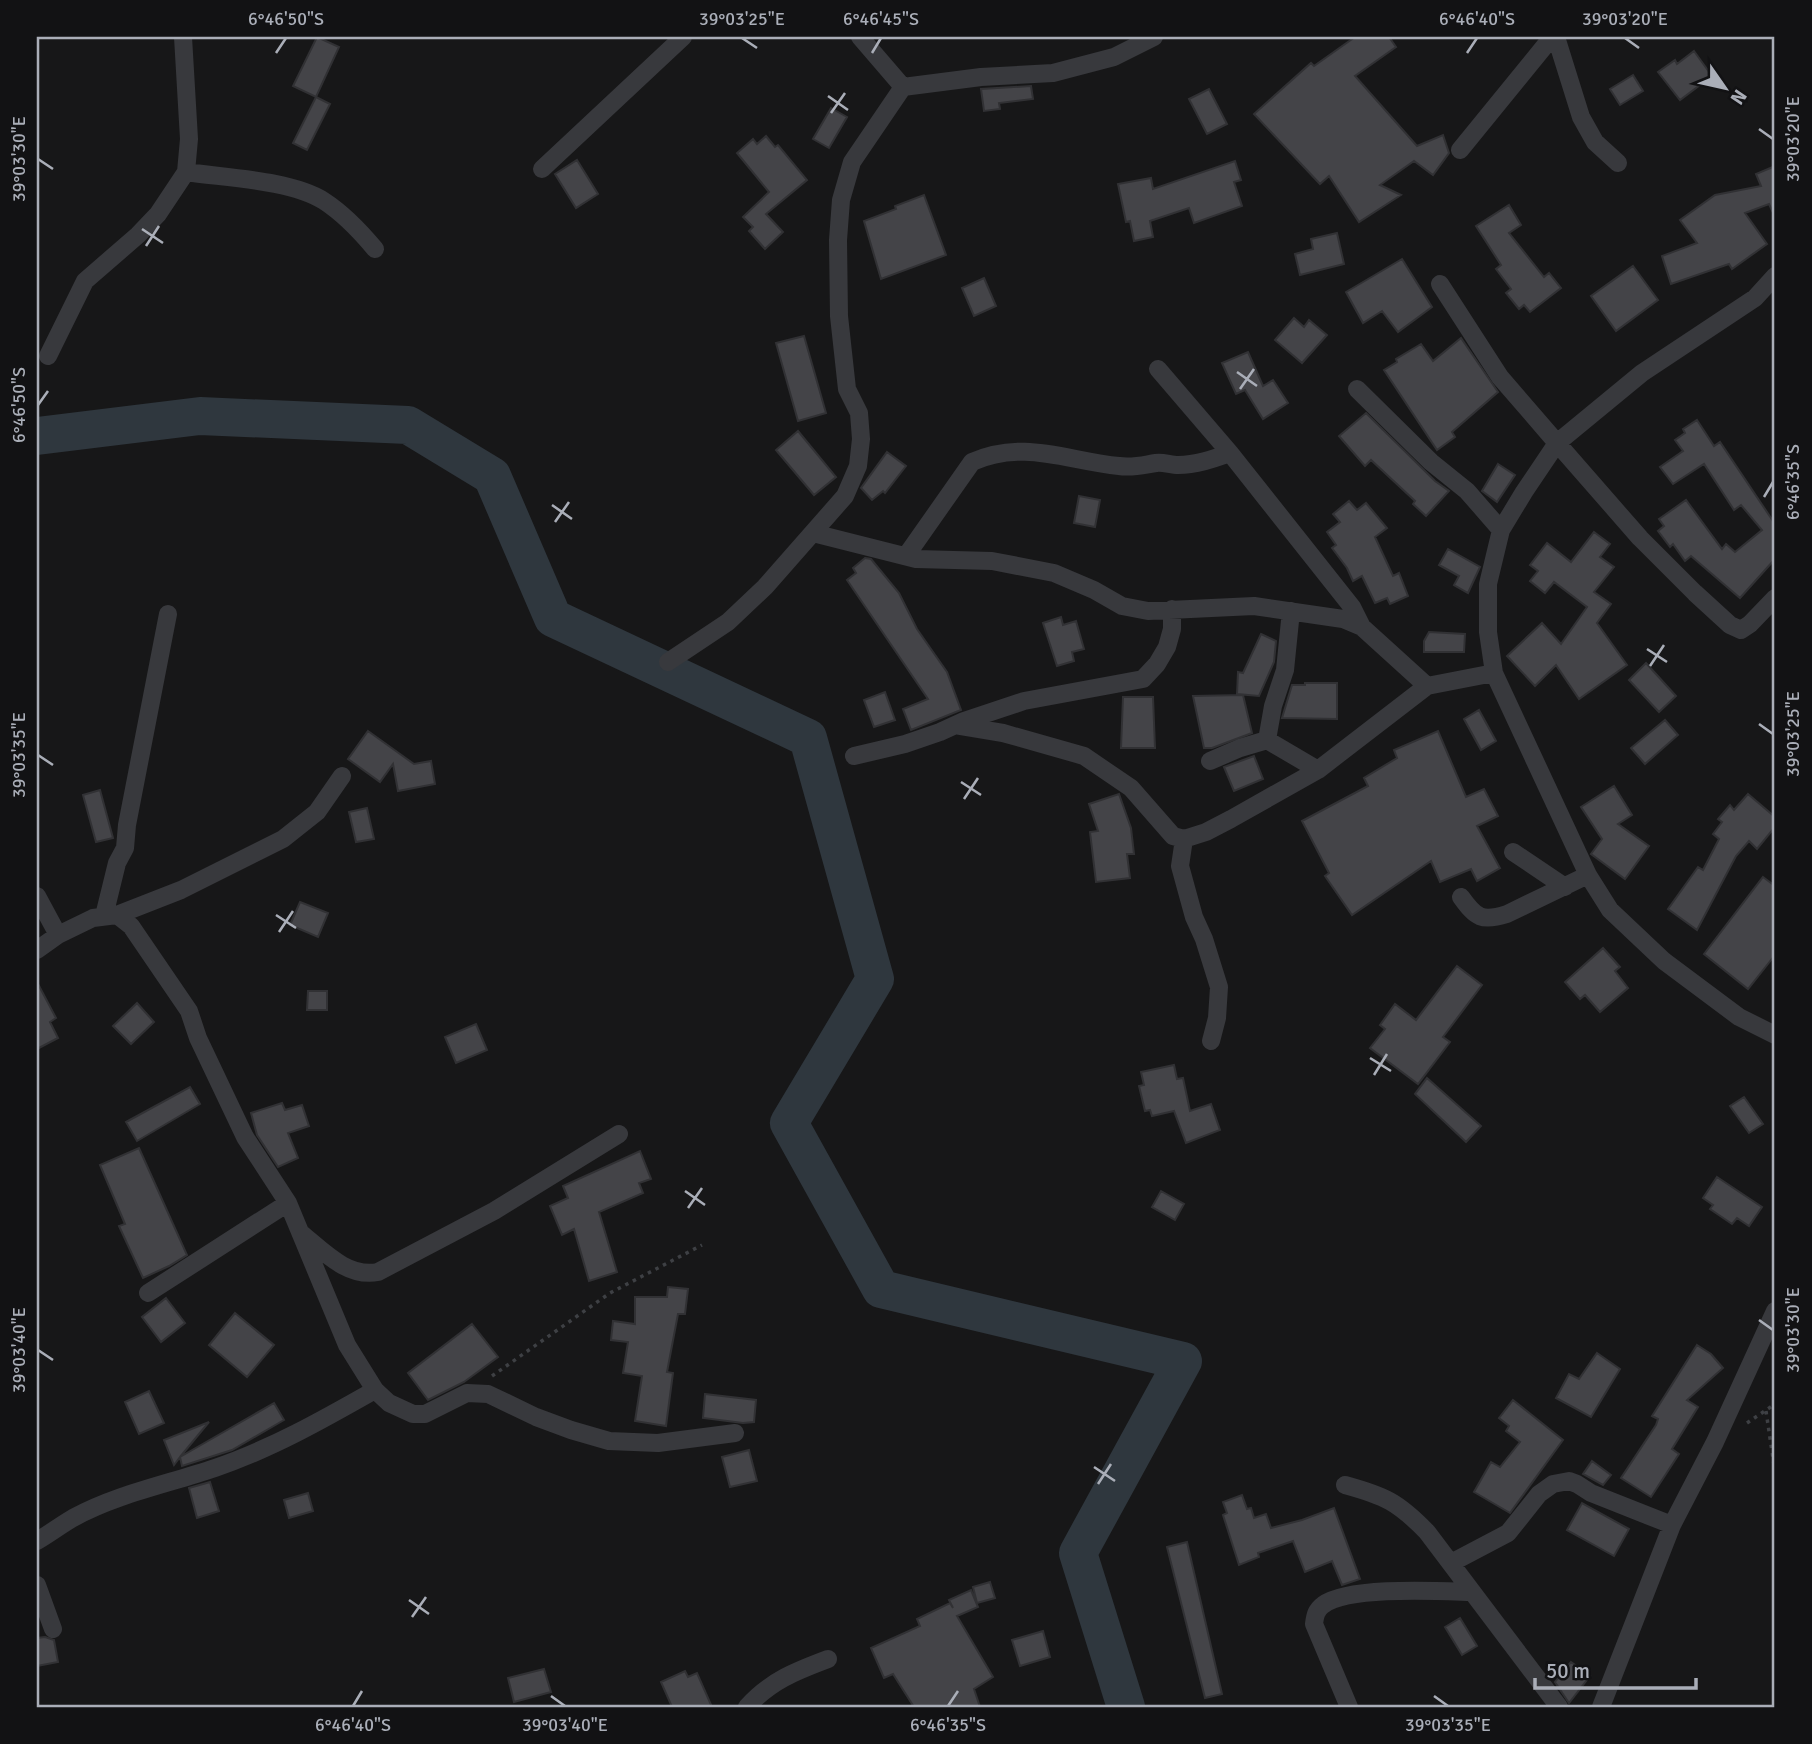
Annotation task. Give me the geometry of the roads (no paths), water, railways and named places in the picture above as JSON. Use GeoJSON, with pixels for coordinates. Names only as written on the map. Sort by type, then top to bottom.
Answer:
{"type":"FeatureCollection","features":[{"type":"Feature","properties":{"kind":"street"},"geometry":{"type":"LineString","coordinates":[[48,356],[85,281],[158,214],[186,172],[189,139],[183,37]]}},
{"type":"Feature","properties":{"kind":"street"},"geometry":{"type":"LineString","coordinates":[[542,169],[683,37]]}},
{"type":"Feature","properties":{"kind":"street"},"geometry":{"type":"LineString","coordinates":[[860,37],[903,88]]}},
{"type":"Feature","properties":{"kind":"street"},"geometry":{"type":"LineString","coordinates":[[668,662],[728,622],[765,587],[845,496],[858,466],[861,439],[859,413],[847,389],[839,316],[838,240],[841,200],[852,162],[903,88],[981,77],[1053,73],[1114,57],[1154,37]]}},
{"type":"Feature","properties":{"kind":"street"},"geometry":{"type":"LineString","coordinates":[[1460,150],[1554,37]]}},
{"type":"Feature","properties":{"kind":"street"},"geometry":{"type":"LineString","coordinates":[[1554,37],[1581,117],[1595,142],[1618,163]]}},
{"type":"Feature","properties":{"kind":"street"},"geometry":{"type":"LineString","coordinates":[[186,172],[281,186],[322,200],[349,220],[375,249]]}},
{"type":"Feature","properties":{"kind":"street"},"geometry":{"type":"LineString","coordinates":[[1775,276],[1755,298],[1642,373],[1557,443],[1501,530],[1488,584],[1488,632],[1494,673],[1588,875],[1610,910],[1664,961],[1739,1017],[1775,1035]]}},
{"type":"Feature","properties":{"kind":"street"},"geometry":{"type":"LineString","coordinates":[[1440,284],[1500,377],[1640,538],[1695,593],[1730,625],[1741,630],[1751,624],[1775,598]]}},
{"type":"Feature","properties":{"kind":"street"},"geometry":{"type":"LineString","coordinates":[[1158,369],[1230,453],[1352,607],[1362,627]]}},
{"type":"Feature","properties":{"kind":"street"},"geometry":{"type":"LineString","coordinates":[[1356,389],[1431,462],[1467,491],[1501,530]]}},
{"type":"Feature","properties":{"kind":"street"},"geometry":{"type":"LineString","coordinates":[[906,556],[972,461],[987,455],[1041,451],[1119,467],[1139,467],[1158,463],[1177,465],[1204,462],[1230,453]]}},
{"type":"Feature","properties":{"kind":"street"},"geometry":{"type":"LineString","coordinates":[[813,533],[916,559],[992,561],[1054,573],[1094,590],[1122,606],[1148,611],[1255,606],[1343,619],[1362,627],[1427,686]]}},
{"type":"Feature","properties":{"kind":"street"},"geometry":{"type":"LineString","coordinates":[[854,756],[905,744],[1024,701],[1143,680],[1167,647],[1172,629],[1172,609]]}},
{"type":"Feature","properties":{"kind":"street"},"geometry":{"type":"LineString","coordinates":[[1267,740],[1273,706],[1285,670],[1291,611]]}},
{"type":"Feature","properties":{"kind":"street"},"geometry":{"type":"LineString","coordinates":[[110,915],[117,863],[125,848],[127,825],[168,614]]}},
{"type":"Feature","properties":{"kind":"street"},"geometry":{"type":"LineString","coordinates":[[955,725],[1003,733],[1084,756],[1131,788],[1173,836],[1184,839],[1206,832],[1318,771],[1427,686],[1494,673]]}},
{"type":"Feature","properties":{"kind":"street"},"geometry":{"type":"LineString","coordinates":[[1210,761],[1267,740],[1318,771]]}},
{"type":"Feature","properties":{"kind":"street"},"geometry":{"type":"LineString","coordinates":[[37,950],[58,935],[93,918],[110,915],[181,890],[283,839],[317,812],[342,776]]}},
{"type":"Feature","properties":{"kind":"street"},"geometry":{"type":"LineString","coordinates":[[1184,839],[1180,866],[1194,917],[1219,987],[1217,1018],[1211,1041]]}},
{"type":"Feature","properties":{"kind":"street"},"geometry":{"type":"LineString","coordinates":[[1513,852],[1565,887]]}},
{"type":"Feature","properties":{"kind":"street"},"geometry":{"type":"LineString","coordinates":[[1461,897],[1471,911],[1481,918],[1495,918],[1588,875]]}},
{"type":"Feature","properties":{"kind":"street"},"geometry":{"type":"LineString","coordinates":[[37,896],[58,935]]}},
{"type":"Feature","properties":{"kind":"street"},"geometry":{"type":"LineString","coordinates":[[110,915],[131,926],[189,1011],[198,1038],[245,1136],[288,1203],[342,1334],[375,1390],[389,1403],[413,1414],[425,1414],[467,1392],[488,1394],[536,1417],[609,1441],[658,1443],[735,1433]]}},
{"type":"Feature","properties":{"kind":"street"},"geometry":{"type":"LineString","coordinates":[[302,1234],[350,1269],[365,1275],[378,1272],[494,1211],[619,1134]]}},
{"type":"Feature","properties":{"kind":"street"},"geometry":{"type":"LineString","coordinates":[[148,1293],[288,1203]]}},
{"type":"Feature","properties":{"kind":"street"},"geometry":{"type":"LineString","coordinates":[[1601,1707],[1671,1525],[1715,1442],[1775,1311]]}},
{"type":"Feature","properties":{"kind":"street"},"geometry":{"type":"LineString","coordinates":[[37,1541],[74,1518],[119,1498],[217,1468],[258,1451],[375,1390]]}},
{"type":"Feature","properties":{"kind":"street"},"geometry":{"type":"LineString","coordinates":[[1451,1563],[1508,1534],[1539,1494],[1553,1484],[1577,1484],[1591,1493],[1671,1525]]}},
{"type":"Feature","properties":{"kind":"street"},"geometry":{"type":"LineString","coordinates":[[1345,1485],[1374,1493],[1404,1508],[1427,1532],[1559,1707]]}},
{"type":"Feature","properties":{"kind":"street"},"geometry":{"type":"LineString","coordinates":[[37,1585],[53,1629]]}},
{"type":"Feature","properties":{"kind":"street"},"geometry":{"type":"LineString","coordinates":[[1349,1707],[1314,1624],[1316,1613],[1324,1604],[1363,1592],[1471,1592]]}},
{"type":"Feature","properties":{"kind":"street"},"geometry":{"type":"LineString","coordinates":[[747,1707],[772,1683],[789,1673],[828,1659]]}},
{"type":"Feature","properties":{"kind":"waterway"},"geometry":{"type":"LineString","coordinates":[[37,436],[200,416],[408,425],[492,476],[553,618],[808,738],[875,979],[789,1123],[881,1289],[1183,1361],[1078,1553],[1126,1707]]}}]}
